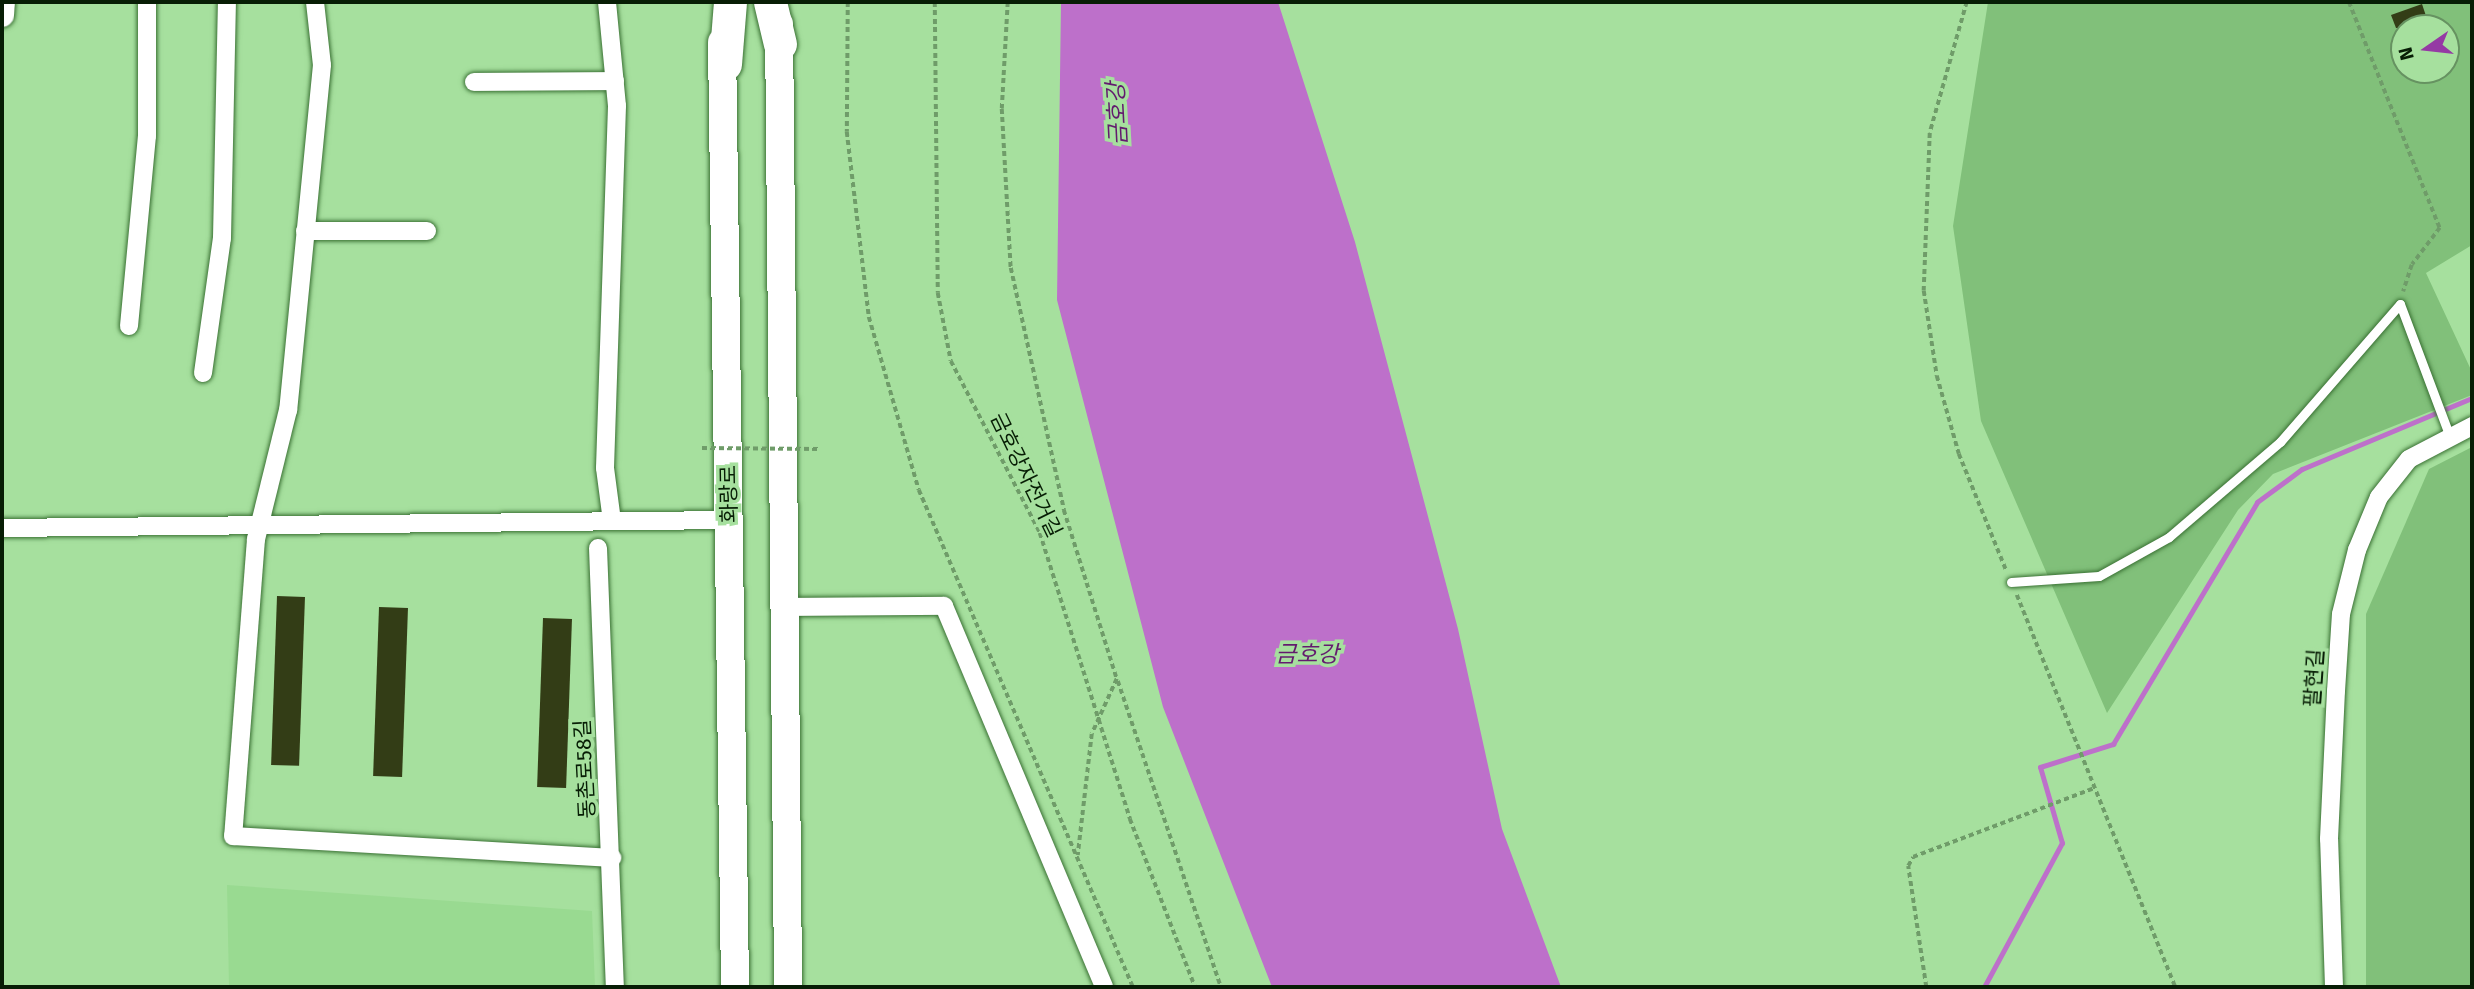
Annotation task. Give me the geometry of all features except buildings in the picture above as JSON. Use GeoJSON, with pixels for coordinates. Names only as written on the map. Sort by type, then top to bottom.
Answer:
{"type":"FeatureCollection","features":[{"type":"Feature","properties":{"kind":"highway"},"geometry":{"type":"LineString","coordinates":[[725,64],[730,2]]}},
{"type":"Feature","properties":{"kind":"highway"},"geometry":{"type":"LineString","coordinates":[[769,2],[780,44]]}},
{"type":"Feature","properties":{"kind":"main road"},"geometry":{"type":"LineString","coordinates":[[2,15],[3,2]]}},
{"type":"Feature","properties":{"kind":"main road","name":"화랑로"},"geometry":{"type":"LineString","coordinates":[[718,2],[725,64],[735,987]]}},
{"type":"Feature","properties":{"kind":"main road"},"geometry":{"type":"LineString","coordinates":[[778,2],[788,607],[788,987]]}},
{"type":"Feature","properties":{"kind":"street"},"geometry":{"type":"LineString","coordinates":[[129,326],[147,136],[147,2]]}},
{"type":"Feature","properties":{"kind":"street"},"geometry":{"type":"LineString","coordinates":[[203,373],[222,238],[228,2]]}},
{"type":"Feature","properties":{"kind":"street"},"geometry":{"type":"LineString","coordinates":[[315,2],[322,65],[288,410],[259,523],[233,836],[612,858]]}},
{"type":"Feature","properties":{"kind":"street"},"geometry":{"type":"LineString","coordinates":[[607,2],[615,81],[605,468],[612,521]]}},
{"type":"Feature","properties":{"kind":"street"},"geometry":{"type":"LineString","coordinates":[[474,82],[615,81]]}},
{"type":"Feature","properties":{"kind":"street"},"geometry":{"type":"LineString","coordinates":[[305,231],[427,231]]}},
{"type":"Feature","properties":{"kind":"street","name":"팔현길"},"geometry":{"type":"LineString","coordinates":[[2334,987],[2329,839],[2341,614],[2357,550],[2379,498],[2409,459],[2472,426]]}},
{"type":"Feature","properties":{"kind":"street"},"geometry":{"type":"LineString","coordinates":[[2,528],[259,523],[729,520]]}},
{"type":"Feature","properties":{"kind":"street","name":"동촌로58길"},"geometry":{"type":"LineString","coordinates":[[598,548],[615,987]]}},
{"type":"Feature","properties":{"kind":"street"},"geometry":{"type":"LineString","coordinates":[[788,607],[944,606],[1104,987]]}},
{"type":"Feature","properties":{"kind":"lane"},"geometry":{"type":"LineString","coordinates":[[2011,582],[2099,576],[2169,537],[2280,442],[2400,304],[2450,437]]}},
{"type":"Feature","properties":{"kind":"path"},"geometry":{"type":"LineString","coordinates":[[848,2],[847,132],[869,317],[919,489],[1133,987]]}},
{"type":"Feature","properties":{"kind":"path","name":"금호강자전거길"},"geometry":{"type":"LineString","coordinates":[[935,2],[944,331],[951,361],[1040,533],[1097,719],[1195,987]]}},
{"type":"Feature","properties":{"kind":"path"},"geometry":{"type":"LineString","coordinates":[[1008,2],[1002,109],[1011,268],[1065,510],[1117,679],[1221,987]]}},
{"type":"Feature","properties":{"kind":"path"},"geometry":{"type":"LineString","coordinates":[[1967,2],[1930,133],[1924,292],[1937,376],[1959,453],[2175,987]]}},
{"type":"Feature","properties":{"kind":"path"},"geometry":{"type":"LineString","coordinates":[[2349,2],[2440,229],[2412,265],[2400,304]]}},
{"type":"Feature","properties":{"kind":"path"},"geometry":{"type":"LineString","coordinates":[[702,448],[819,449]]}},
{"type":"Feature","properties":{"kind":"path"},"geometry":{"type":"LineString","coordinates":[[1078,857],[1097,719],[1117,679]]}},
{"type":"Feature","properties":{"kind":"path"},"geometry":{"type":"LineString","coordinates":[[1926,987],[1908,866],[1913,858],[2095,788]]}},
{"type":"Feature","properties":{"kind":"shaded area"},"geometry":{"type":"Polygon","coordinates":[[[1988,2],[2472,2],[2472,245],[2426,273],[2472,372],[2472,395],[2273,474],[2238,510],[2107,713],[1981,421],[1953,226],[1988,2]]]}},
{"type":"Feature","properties":{"kind":"shaded area"},"geometry":{"type":"Polygon","coordinates":[[[2472,447],[2472,987],[2366,987],[2366,614],[2429,469],[2472,447]]]}},
{"type":"Feature","properties":{"kind":"shaded area"},"geometry":{"type":"Polygon","coordinates":[[[227,885],[592,911],[595,987],[229,987],[227,885]]]}},
{"type":"Feature","properties":{"kind":"water","name":"금호강"},"geometry":{"type":"Polygon","coordinates":[[[1061,2],[1278,2],[1355,242],[1458,629],[1502,829],[1561,987],[1272,987],[1163,707],[1057,300],[1061,2]]]}},
{"type":"Feature","properties":{"kind":"waterway"},"geometry":{"type":"LineString","coordinates":[[1984,987],[2062,843],[2040,767],[2113,744],[2257,502],[2302,469],[2472,398]]}}]}
